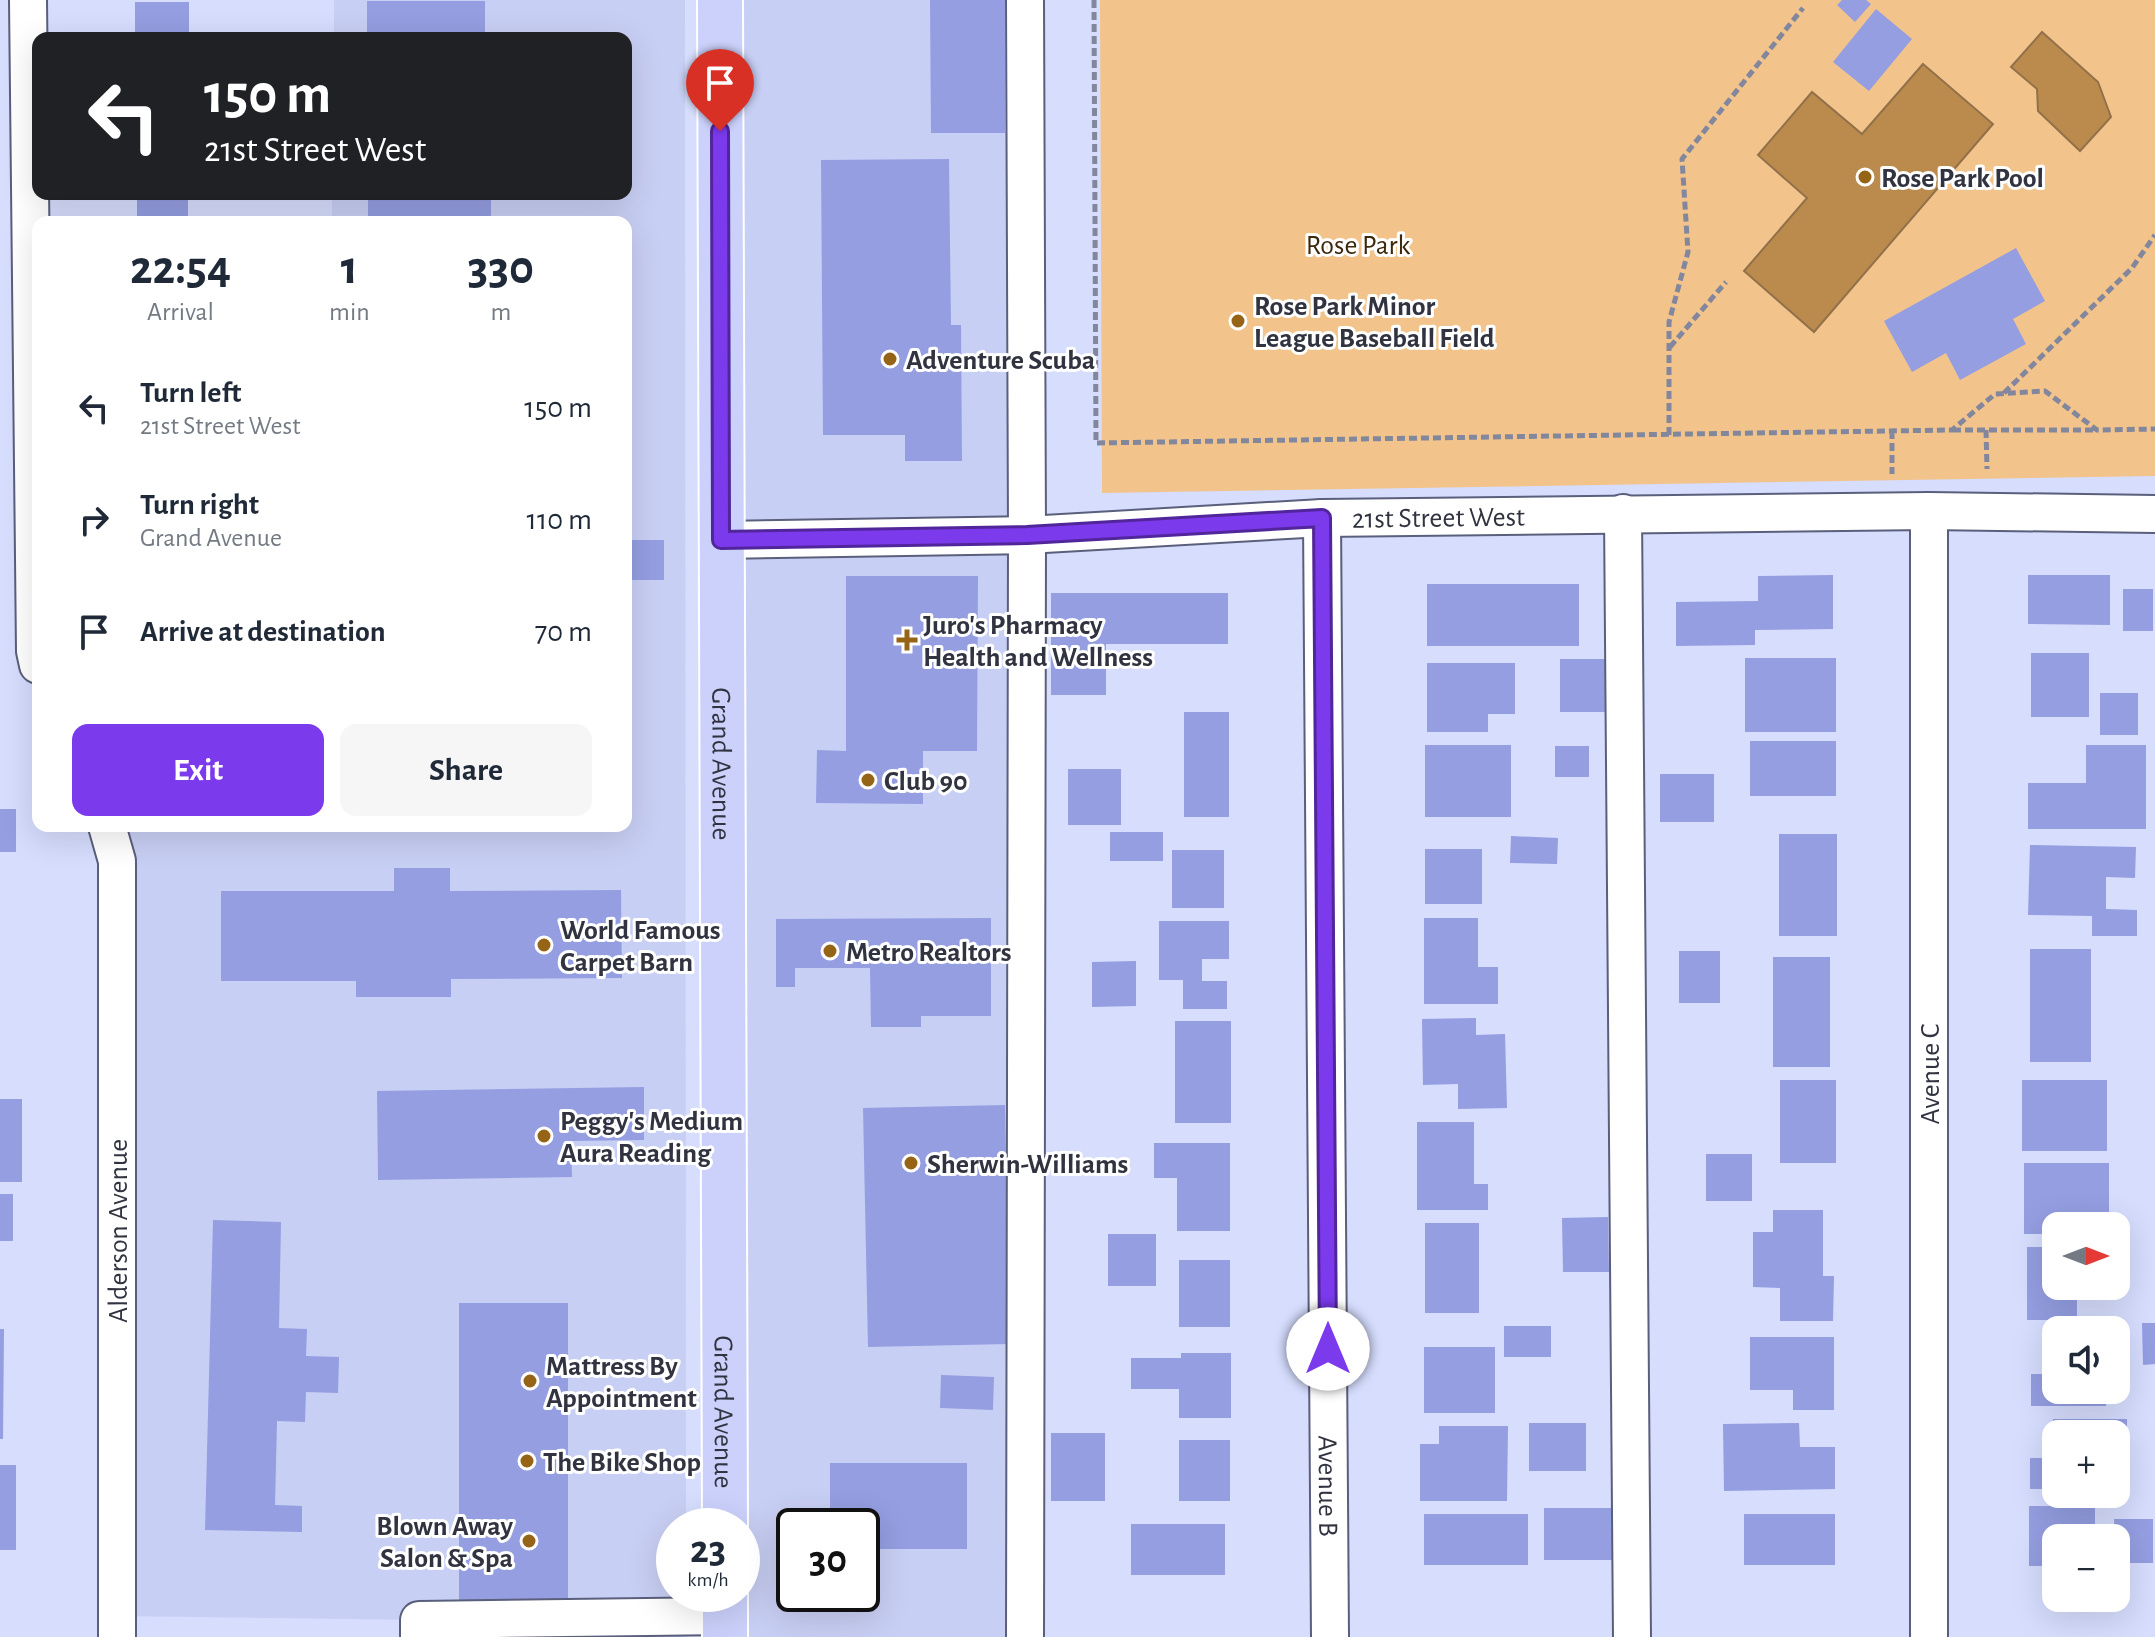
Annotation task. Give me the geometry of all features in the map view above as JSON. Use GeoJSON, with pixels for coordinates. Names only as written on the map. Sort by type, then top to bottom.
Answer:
{"type":"FeatureCollection","features":[{"type":"Feature","properties":{"kind":"main road","name":"Grand Avenue"},"geometry":{"type":"LineString","coordinates":[[720,0],[725,1508]]}},
{"type":"Feature","properties":{"kind":"street"},"geometry":{"type":"LineString","coordinates":[[28,0],[32,372]]}},
{"type":"Feature","properties":{"kind":"street"},"geometry":{"type":"LineString","coordinates":[[1025,0],[1025,1637]]}},
{"type":"Feature","properties":{"kind":"street","name":"21st Street West"},"geometry":{"type":"LineString","coordinates":[[721,540],[1027,535],[1322,518],[1929,511],[2155,514]]}},
{"type":"Feature","properties":{"kind":"street","name":"Avenue C"},"geometry":{"type":"LineString","coordinates":[[1929,511],[1929,1637]]}},
{"type":"Feature","properties":{"kind":"street"},"geometry":{"type":"LineString","coordinates":[[1623,513],[1632,1637]]}},
{"type":"Feature","properties":{"kind":"street","name":"Avenue B"},"geometry":{"type":"LineString","coordinates":[[1322,518],[1330,1637]]}},
{"type":"Feature","properties":{"kind":"street","name":"Alderson Avenue"},"geometry":{"type":"LineString","coordinates":[[109,832],[117,861],[117,1637]]}},
{"type":"Feature","properties":{"kind":"street"},"geometry":{"type":"LineString","coordinates":[[419,1637],[419,1620],[725,1616]]}},
{"type":"Feature","properties":{"kind":"path"},"geometry":{"type":"LineString","coordinates":[[1094,0],[1096,443],[2155,429]]}},
{"type":"Feature","properties":{"kind":"path"},"geometry":{"type":"LineString","coordinates":[[1669,435],[1669,322],[1688,252],[1682,159],[1803,8]]}},
{"type":"Feature","properties":{"kind":"path"},"geometry":{"type":"LineString","coordinates":[[2003,394],[2132,268],[2155,235]]}},
{"type":"Feature","properties":{"kind":"path"},"geometry":{"type":"LineString","coordinates":[[1669,348],[1726,282]]}},
{"type":"Feature","properties":{"kind":"path"},"geometry":{"type":"LineString","coordinates":[[1952,430],[1995,394],[2045,391],[2097,430]]}},
{"type":"Feature","properties":{"kind":"path"},"geometry":{"type":"LineString","coordinates":[[1986,430],[1987,469]]}},
{"type":"Feature","properties":{"kind":"path"},"geometry":{"type":"LineString","coordinates":[[1892,431],[1892,474]]}},
{"type":"Feature","properties":{"kind":"shaded area"},"geometry":{"type":"Polygon","coordinates":[[[334,0],[685,0],[686,1508],[656,1508],[656,1612],[686,1612],[686,1637],[419,1637],[418,1620],[117,1616],[119,832],[632,832],[632,216],[332,216],[332,200],[632,200],[632,32],[334,32],[334,0]]]}},
{"type":"Feature","properties":{"kind":"shaded area"},"geometry":{"type":"Polygon","coordinates":[[[720,0],[1026,0],[1024,1637],[725,1637],[735,1612],[760,1612],[760,1508],[742,1508],[720,0]]]}},
{"type":"Feature","properties":{"kind":"shaded area"},"geometry":{"type":"Polygon","coordinates":[[[2042,32],[2098,82],[2111,117],[2080,151],[2038,111],[2037,89],[2011,67],[2042,32]]]}},
{"type":"Feature","properties":{"kind":"shaded area","name":"Rose Park Pool"},"geometry":{"type":"Polygon","coordinates":[[[1923,64],[1993,124],[1814,332],[1744,271],[1807,198],[1758,155],[1812,92],[1862,134],[1923,64]]]}},
{"type":"Feature","properties":{"kind":"green space","name":"Rose Park"},"geometry":{"type":"Polygon","coordinates":[[[1100,0],[2155,0],[2155,476],[1102,493],[1100,0]]]}},
{"type":"Feature","properties":{"kind":"building"},"geometry":{"type":"Polygon","coordinates":[[[930,0],[1005,0],[1005,133],[931,133],[930,0]]]}},
{"type":"Feature","properties":{"kind":"building"},"geometry":{"type":"Polygon","coordinates":[[[1842,0],[1866,0],[1871,4],[1855,22],[1837,5],[1842,0]]]}},
{"type":"Feature","properties":{"kind":"building"},"geometry":{"type":"Polygon","coordinates":[[[367,1],[485,1],[485,32],[367,32],[367,1]]]}},
{"type":"Feature","properties":{"kind":"building"},"geometry":{"type":"Polygon","coordinates":[[[135,2],[189,2],[189,32],[135,32],[135,2]]]}},
{"type":"Feature","properties":{"kind":"building"},"geometry":{"type":"Polygon","coordinates":[[[1876,9],[1912,39],[1869,91],[1833,62],[1876,9]]]}},
{"type":"Feature","properties":{"kind":"building"},"geometry":{"type":"Polygon","coordinates":[[[949,159],[951,325],[961,325],[962,461],[905,461],[905,435],[823,435],[821,160],[949,159]]]}},
{"type":"Feature","properties":{"kind":"building"},"geometry":{"type":"Polygon","coordinates":[[[137,200],[188,200],[188,216],[137,216],[137,200]]]}},
{"type":"Feature","properties":{"kind":"building"},"geometry":{"type":"Polygon","coordinates":[[[368,200],[491,200],[491,216],[368,216],[368,200]]]}},
{"type":"Feature","properties":{"kind":"building"},"geometry":{"type":"Polygon","coordinates":[[[2016,248],[2045,301],[2013,319],[2026,344],[1960,380],[1946,353],[1912,372],[1884,321],[2016,248]]]}},
{"type":"Feature","properties":{"kind":"building"},"geometry":{"type":"Polygon","coordinates":[[[632,540],[664,540],[664,580],[632,580],[632,540]]]}},
{"type":"Feature","properties":{"kind":"building"},"geometry":{"type":"Polygon","coordinates":[[[1833,575],[1833,629],[1755,630],[1755,645],[1676,646],[1676,602],[1758,601],[1758,576],[1833,575]]]}},
{"type":"Feature","properties":{"kind":"building"},"geometry":{"type":"Polygon","coordinates":[[[2028,575],[2110,575],[2110,625],[2028,624],[2028,575]]]}},
{"type":"Feature","properties":{"kind":"building"},"geometry":{"type":"Polygon","coordinates":[[[846,576],[978,576],[977,751],[923,751],[923,804],[816,803],[817,750],[846,751],[846,576]]]}},
{"type":"Feature","properties":{"kind":"building"},"geometry":{"type":"Polygon","coordinates":[[[1427,584],[1579,584],[1579,646],[1427,646],[1427,584]]]}},
{"type":"Feature","properties":{"kind":"building"},"geometry":{"type":"Polygon","coordinates":[[[2123,589],[2153,589],[2153,631],[2123,631],[2123,589]]]}},
{"type":"Feature","properties":{"kind":"building"},"geometry":{"type":"Polygon","coordinates":[[[1051,593],[1228,593],[1228,644],[1106,644],[1106,695],[1051,695],[1051,593]]]}},
{"type":"Feature","properties":{"kind":"building"},"geometry":{"type":"Polygon","coordinates":[[[2031,653],[2089,653],[2089,717],[2031,717],[2031,653]]]}},
{"type":"Feature","properties":{"kind":"building"},"geometry":{"type":"Polygon","coordinates":[[[1745,658],[1836,658],[1836,732],[1745,732],[1745,658]]]}},
{"type":"Feature","properties":{"kind":"building"},"geometry":{"type":"Polygon","coordinates":[[[1560,659],[1605,659],[1605,712],[1560,712],[1560,659]]]}},
{"type":"Feature","properties":{"kind":"building"},"geometry":{"type":"Polygon","coordinates":[[[1427,663],[1515,663],[1515,714],[1488,714],[1488,732],[1427,732],[1427,663]]]}},
{"type":"Feature","properties":{"kind":"building"},"geometry":{"type":"Polygon","coordinates":[[[2100,693],[2138,693],[2138,735],[2100,735],[2100,693]]]}},
{"type":"Feature","properties":{"kind":"building"},"geometry":{"type":"Polygon","coordinates":[[[1184,712],[1229,712],[1229,817],[1184,817],[1184,712]]]}},
{"type":"Feature","properties":{"kind":"building"},"geometry":{"type":"Polygon","coordinates":[[[1750,741],[1836,741],[1836,796],[1750,796],[1750,741]]]}},
{"type":"Feature","properties":{"kind":"building"},"geometry":{"type":"Polygon","coordinates":[[[1425,745],[1511,745],[1511,817],[1425,817],[1425,745]]]}},
{"type":"Feature","properties":{"kind":"building"},"geometry":{"type":"Polygon","coordinates":[[[2086,745],[2146,745],[2146,829],[2028,829],[2028,783],[2086,783],[2086,745]]]}},
{"type":"Feature","properties":{"kind":"building"},"geometry":{"type":"Polygon","coordinates":[[[1555,746],[1589,746],[1589,777],[1555,777],[1555,746]]]}},
{"type":"Feature","properties":{"kind":"building"},"geometry":{"type":"Polygon","coordinates":[[[1068,769],[1121,769],[1121,825],[1068,825],[1068,769]]]}},
{"type":"Feature","properties":{"kind":"building"},"geometry":{"type":"Polygon","coordinates":[[[1660,774],[1714,774],[1714,822],[1660,822],[1660,774]]]}},
{"type":"Feature","properties":{"kind":"building"},"geometry":{"type":"Polygon","coordinates":[[[0,809],[16,809],[16,852],[0,852],[0,809]]]}},
{"type":"Feature","properties":{"kind":"building"},"geometry":{"type":"Polygon","coordinates":[[[1110,832],[1163,832],[1163,861],[1110,861],[1110,832]]]}},
{"type":"Feature","properties":{"kind":"building"},"geometry":{"type":"Polygon","coordinates":[[[1779,834],[1837,834],[1837,936],[1779,936],[1779,834]]]}},
{"type":"Feature","properties":{"kind":"building"},"geometry":{"type":"Polygon","coordinates":[[[1511,836],[1558,838],[1557,864],[1510,863],[1511,836]]]}},
{"type":"Feature","properties":{"kind":"building"},"geometry":{"type":"Polygon","coordinates":[[[2030,845],[2136,847],[2135,878],[2106,877],[2106,909],[2137,910],[2137,936],[2092,936],[2092,916],[2028,915],[2030,845]]]}},
{"type":"Feature","properties":{"kind":"building"},"geometry":{"type":"Polygon","coordinates":[[[1425,849],[1482,849],[1482,904],[1425,904],[1425,849]]]}},
{"type":"Feature","properties":{"kind":"building"},"geometry":{"type":"Polygon","coordinates":[[[1172,850],[1224,850],[1224,908],[1172,908],[1172,850]]]}},
{"type":"Feature","properties":{"kind":"building"},"geometry":{"type":"Polygon","coordinates":[[[394,868],[450,868],[450,891],[621,890],[622,978],[451,979],[451,997],[356,997],[356,981],[221,981],[221,891],[394,891],[394,868]]]}},
{"type":"Feature","properties":{"kind":"building"},"geometry":{"type":"Polygon","coordinates":[[[991,918],[991,1016],[921,1016],[921,1027],[871,1027],[870,968],[795,968],[795,987],[776,987],[776,919],[991,918]]]}},
{"type":"Feature","properties":{"kind":"building"},"geometry":{"type":"Polygon","coordinates":[[[1424,918],[1478,918],[1478,967],[1498,967],[1498,1004],[1424,1004],[1424,918]]]}},
{"type":"Feature","properties":{"kind":"building"},"geometry":{"type":"Polygon","coordinates":[[[1159,921],[1229,921],[1229,959],[1202,959],[1202,981],[1227,981],[1227,1009],[1183,1009],[1183,980],[1159,980],[1159,921]]]}},
{"type":"Feature","properties":{"kind":"building"},"geometry":{"type":"Polygon","coordinates":[[[2030,949],[2091,949],[2091,1062],[2030,1062],[2030,949]]]}},
{"type":"Feature","properties":{"kind":"building"},"geometry":{"type":"Polygon","coordinates":[[[1679,951],[1720,951],[1720,1003],[1679,1003],[1679,951]]]}},
{"type":"Feature","properties":{"kind":"building"},"geometry":{"type":"Polygon","coordinates":[[[1773,957],[1830,957],[1830,1067],[1773,1067],[1773,957]]]}},
{"type":"Feature","properties":{"kind":"building"},"geometry":{"type":"Polygon","coordinates":[[[1136,961],[1136,1006],[1092,1007],[1092,962],[1136,961]]]}},
{"type":"Feature","properties":{"kind":"building"},"geometry":{"type":"Polygon","coordinates":[[[1476,1018],[1476,1035],[1505,1034],[1507,1108],[1458,1109],[1458,1084],[1423,1085],[1422,1019],[1476,1018]]]}},
{"type":"Feature","properties":{"kind":"building"},"geometry":{"type":"Polygon","coordinates":[[[1175,1021],[1231,1021],[1231,1123],[1175,1123],[1175,1021]]]}},
{"type":"Feature","properties":{"kind":"building"},"geometry":{"type":"Polygon","coordinates":[[[1780,1080],[1836,1080],[1836,1163],[1780,1163],[1780,1080]]]}},
{"type":"Feature","properties":{"kind":"building"},"geometry":{"type":"Polygon","coordinates":[[[2022,1080],[2107,1080],[2107,1151],[2022,1151],[2022,1080]]]}},
{"type":"Feature","properties":{"kind":"building"},"geometry":{"type":"Polygon","coordinates":[[[644,1087],[644,1140],[571,1141],[572,1177],[378,1180],[377,1091],[644,1087]]]}},
{"type":"Feature","properties":{"kind":"building"},"geometry":{"type":"Polygon","coordinates":[[[0,1099],[22,1099],[22,1182],[0,1182],[0,1099]]]}},
{"type":"Feature","properties":{"kind":"building"},"geometry":{"type":"Polygon","coordinates":[[[1005,1105],[1009,1344],[868,1347],[863,1108],[1005,1105]]]}},
{"type":"Feature","properties":{"kind":"building"},"geometry":{"type":"Polygon","coordinates":[[[1417,1122],[1474,1122],[1474,1184],[1488,1184],[1488,1210],[1417,1210],[1417,1122]]]}},
{"type":"Feature","properties":{"kind":"building"},"geometry":{"type":"Polygon","coordinates":[[[1154,1143],[1230,1143],[1230,1231],[1177,1231],[1177,1178],[1154,1178],[1154,1143]]]}},
{"type":"Feature","properties":{"kind":"building"},"geometry":{"type":"Polygon","coordinates":[[[1706,1154],[1752,1154],[1752,1201],[1706,1201],[1706,1154]]]}},
{"type":"Feature","properties":{"kind":"building"},"geometry":{"type":"Polygon","coordinates":[[[2024,1163],[2109,1163],[2109,1212],[2042,1212],[2042,1234],[2024,1234],[2024,1163]]]}},
{"type":"Feature","properties":{"kind":"building"},"geometry":{"type":"Polygon","coordinates":[[[0,1194],[13,1194],[13,1241],[0,1241],[0,1194]]]}},
{"type":"Feature","properties":{"kind":"building"},"geometry":{"type":"Polygon","coordinates":[[[1773,1210],[1823,1210],[1823,1276],[1834,1276],[1833,1321],[1780,1321],[1780,1288],[1753,1287],[1753,1232],[1773,1232],[1773,1210]]]}},
{"type":"Feature","properties":{"kind":"building"},"geometry":{"type":"Polygon","coordinates":[[[1608,1217],[1609,1272],[1563,1272],[1562,1218],[1608,1217]]]}},
{"type":"Feature","properties":{"kind":"building"},"geometry":{"type":"Polygon","coordinates":[[[213,1220],[281,1222],[279,1328],[307,1329],[306,1356],[339,1357],[338,1393],[306,1392],[305,1422],[277,1421],[275,1505],[302,1506],[302,1532],[205,1530],[213,1220]]]}},
{"type":"Feature","properties":{"kind":"building"},"geometry":{"type":"Polygon","coordinates":[[[1425,1223],[1479,1223],[1479,1313],[1425,1313],[1425,1223]]]}},
{"type":"Feature","properties":{"kind":"building"},"geometry":{"type":"Polygon","coordinates":[[[1108,1234],[1156,1234],[1156,1286],[1108,1286],[1108,1234]]]}},
{"type":"Feature","properties":{"kind":"building"},"geometry":{"type":"Polygon","coordinates":[[[2027,1247],[2042,1247],[2042,1300],[2077,1300],[2077,1316],[2042,1316],[2042,1320],[2027,1320],[2027,1247]]]}},
{"type":"Feature","properties":{"kind":"building"},"geometry":{"type":"Polygon","coordinates":[[[1179,1260],[1230,1260],[1230,1327],[1179,1327],[1179,1260]]]}},
{"type":"Feature","properties":{"kind":"building"},"geometry":{"type":"Polygon","coordinates":[[[459,1303],[568,1303],[568,1606],[459,1605],[459,1303]]]}},
{"type":"Feature","properties":{"kind":"building"},"geometry":{"type":"Polygon","coordinates":[[[2142,1323],[2155,1323],[2155,1364],[2143,1365],[2142,1323]]]}},
{"type":"Feature","properties":{"kind":"building"},"geometry":{"type":"Polygon","coordinates":[[[1504,1326],[1551,1326],[1551,1357],[1504,1357],[1504,1326]]]}},
{"type":"Feature","properties":{"kind":"building"},"geometry":{"type":"Polygon","coordinates":[[[0,1329],[4,1329],[3,1439],[0,1439],[0,1329]]]}},
{"type":"Feature","properties":{"kind":"building"},"geometry":{"type":"Polygon","coordinates":[[[1750,1337],[1834,1337],[1834,1410],[1793,1410],[1793,1390],[1750,1390],[1750,1337]]]}},
{"type":"Feature","properties":{"kind":"building"},"geometry":{"type":"Polygon","coordinates":[[[1424,1347],[1495,1347],[1495,1413],[1424,1413],[1424,1347]]]}},
{"type":"Feature","properties":{"kind":"building"},"geometry":{"type":"Polygon","coordinates":[[[1181,1353],[1231,1353],[1231,1418],[1179,1418],[1179,1389],[1131,1389],[1131,1358],[1181,1358],[1181,1353]]]}},
{"type":"Feature","properties":{"kind":"building"},"geometry":{"type":"Polygon","coordinates":[[[2031,1374],[2042,1374],[2042,1404],[2106,1406],[2031,1406],[2031,1374]]]}},
{"type":"Feature","properties":{"kind":"building"},"geometry":{"type":"Polygon","coordinates":[[[941,1375],[994,1377],[993,1410],[940,1408],[941,1375]]]}},
{"type":"Feature","properties":{"kind":"building"},"geometry":{"type":"Polygon","coordinates":[[[2053,1419],[2127,1419],[2127,1420],[2053,1419]]]}},
{"type":"Feature","properties":{"kind":"building"},"geometry":{"type":"Polygon","coordinates":[[[1529,1423],[1586,1423],[1586,1471],[1529,1471],[1529,1423]]]}},
{"type":"Feature","properties":{"kind":"building"},"geometry":{"type":"Polygon","coordinates":[[[1799,1423],[1800,1447],[1835,1447],[1835,1489],[1724,1491],[1723,1424],[1799,1423]]]}},
{"type":"Feature","properties":{"kind":"building"},"geometry":{"type":"Polygon","coordinates":[[[1439,1426],[1508,1426],[1507,1501],[1420,1501],[1420,1444],[1439,1444],[1439,1426]]]}},
{"type":"Feature","properties":{"kind":"building"},"geometry":{"type":"Polygon","coordinates":[[[1051,1433],[1105,1433],[1105,1501],[1051,1501],[1051,1433]]]}},
{"type":"Feature","properties":{"kind":"building"},"geometry":{"type":"Polygon","coordinates":[[[1179,1440],[1230,1440],[1230,1501],[1179,1501],[1179,1440]]]}},
{"type":"Feature","properties":{"kind":"building"},"geometry":{"type":"Polygon","coordinates":[[[2030,1458],[2042,1458],[2042,1489],[2030,1489],[2030,1458]]]}},
{"type":"Feature","properties":{"kind":"building"},"geometry":{"type":"Polygon","coordinates":[[[830,1463],[967,1463],[967,1549],[880,1549],[880,1508],[830,1508],[830,1463]]]}},
{"type":"Feature","properties":{"kind":"building"},"geometry":{"type":"Polygon","coordinates":[[[0,1465],[16,1465],[16,1550],[0,1550],[0,1465]]]}},
{"type":"Feature","properties":{"kind":"building"},"geometry":{"type":"Polygon","coordinates":[[[2029,1506],[2095,1508],[2095,1524],[2042,1524],[2042,1566],[2029,1566],[2029,1506]]]}},
{"type":"Feature","properties":{"kind":"building"},"geometry":{"type":"Polygon","coordinates":[[[1544,1508],[1613,1508],[1613,1560],[1544,1560],[1544,1508]]]}},
{"type":"Feature","properties":{"kind":"building"},"geometry":{"type":"Polygon","coordinates":[[[1424,1514],[1528,1514],[1528,1565],[1424,1565],[1424,1514]]]}},
{"type":"Feature","properties":{"kind":"building"},"geometry":{"type":"Polygon","coordinates":[[[1744,1514],[1835,1514],[1835,1565],[1744,1565],[1744,1514]]]}},
{"type":"Feature","properties":{"kind":"building"},"geometry":{"type":"Polygon","coordinates":[[[2114,1519],[2153,1519],[2153,1563],[2130,1563],[2130,1524],[2114,1524],[2114,1519]]]}},
{"type":"Feature","properties":{"kind":"building"},"geometry":{"type":"Polygon","coordinates":[[[1131,1524],[1225,1524],[1225,1575],[1131,1575],[1131,1524]]]}},
{"type":"Feature","properties":{"kind":"place","name":"Rose Park Pool"},"geometry":{"type":"Point","coordinates":[1865,177]}},
{"type":"Feature","properties":{"kind":"place","name":"Rose Park Minor League Baseball Field"},"geometry":{"type":"Point","coordinates":[1238,321]}},
{"type":"Feature","properties":{"kind":"place","name":"Adventure Scuba"},"geometry":{"type":"Point","coordinates":[890,359]}},
{"type":"Feature","properties":{"kind":"place","name":"Juro's Pharmacy Health and Wellness"},"geometry":{"type":"Point","coordinates":[907,640]}},
{"type":"Feature","properties":{"kind":"place","name":"Club 90"},"geometry":{"type":"Point","coordinates":[868,780]}},
{"type":"Feature","properties":{"kind":"place","name":"World Famous Carpet Barn"},"geometry":{"type":"Point","coordinates":[544,945]}},
{"type":"Feature","properties":{"kind":"place","name":"Metro Realtors"},"geometry":{"type":"Point","coordinates":[830,951]}},
{"type":"Feature","properties":{"kind":"place","name":"Peggy's Medium Aura Reading"},"geometry":{"type":"Point","coordinates":[544,1136]}},
{"type":"Feature","properties":{"kind":"place","name":"Sherwin-Williams"},"geometry":{"type":"Point","coordinates":[911,1163]}},
{"type":"Feature","properties":{"kind":"place","name":"Mattress By Appointment"},"geometry":{"type":"Point","coordinates":[530,1381]}},
{"type":"Feature","properties":{"kind":"place","name":"The Bike Shop"},"geometry":{"type":"Point","coordinates":[527,1461]}},
{"type":"Feature","properties":{"kind":"place","name":"Blown Away Salon & Spa"},"geometry":{"type":"Point","coordinates":[529,1541]}},
{"type":"Feature","properties":{"kind":"route"},"geometry":{"type":"LineString","coordinates":[[720,131],[721,540],[1027,535],[1322,518],[1328,1349]]}}]}
